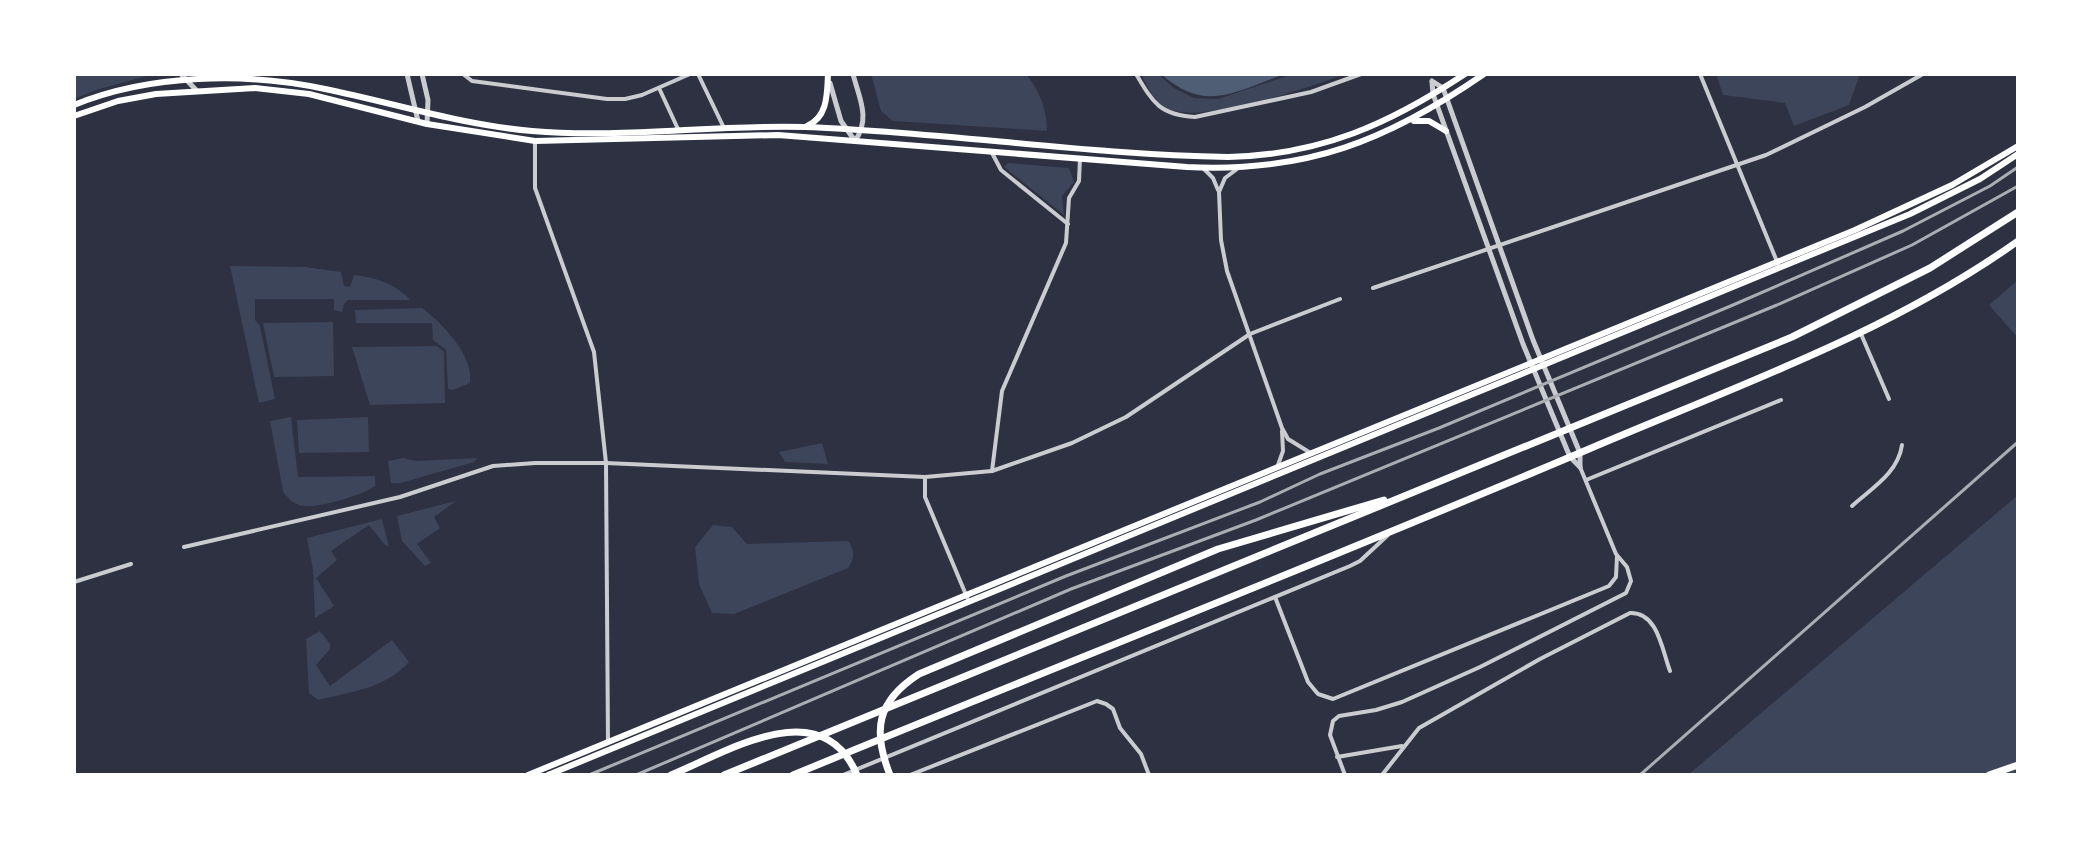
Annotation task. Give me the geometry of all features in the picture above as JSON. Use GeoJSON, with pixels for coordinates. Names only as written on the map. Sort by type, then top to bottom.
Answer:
{"type":"FeatureCollection","features":[{"type":"Feature","properties":{"kind":"main road"},"geometry":{"type":"LineString","coordinates":[[804,127],[813,124],[822,114],[828,74]]}},
{"type":"Feature","properties":{"kind":"main road"},"geometry":{"type":"LineString","coordinates":[[74,105],[119,91],[192,79],[258,80],[293,83],[416,112],[543,132],[804,127],[1187,156],[1265,156],[1308,149],[1356,134],[1388,120],[1465,74]]}},
{"type":"Feature","properties":{"kind":"main road"},"geometry":{"type":"LineString","coordinates":[[74,116],[118,101],[196,90],[255,88],[290,91],[427,124],[535,141],[761,135],[1202,168],[1240,168],[1281,164],[1366,141],[1411,121],[1484,74]]}},
{"type":"Feature","properties":{"kind":"main road"},"geometry":{"type":"LineString","coordinates":[[1411,121],[1429,121],[1446,131]]}},
{"type":"Feature","properties":{"kind":"main road"},"geometry":{"type":"LineString","coordinates":[[1778,265],[1952,185],[2018,146]]}},
{"type":"Feature","properties":{"kind":"main road"},"geometry":{"type":"LineString","coordinates":[[548,775],[1278,467],[1910,214],[1980,179],[2018,154]]}},
{"type":"Feature","properties":{"kind":"main road"},"geometry":{"type":"LineString","coordinates":[[724,775],[1750,355],[1829,320],[1930,268],[2018,212]]}},
{"type":"Feature","properties":{"kind":"main road"},"geometry":{"type":"LineString","coordinates":[[793,775],[1580,453],[1860,332],[2018,241]]}},
{"type":"Feature","properties":{"kind":"main road"},"geometry":{"type":"LineString","coordinates":[[528,775],[1532,366]]}},
{"type":"Feature","properties":{"kind":"main road"},"geometry":{"type":"LineString","coordinates":[[890,775],[880,745],[880,723],[889,699],[919,674],[1171,567],[1240,542],[1431,485]]}},
{"type":"Feature","properties":{"kind":"main road"},"geometry":{"type":"LineString","coordinates":[[671,775],[763,736],[803,731],[826,739],[838,748],[857,775]]}},
{"type":"Feature","properties":{"kind":"main road"},"geometry":{"type":"LineString","coordinates":[[1989,775],[2018,765]]}},
{"type":"Feature","properties":{"kind":"street"},"geometry":{"type":"LineString","coordinates":[[181,74],[192,79],[196,90]]}},
{"type":"Feature","properties":{"kind":"street"},"geometry":{"type":"LineString","coordinates":[[407,74],[418,121]]}},
{"type":"Feature","properties":{"kind":"street"},"geometry":{"type":"LineString","coordinates":[[422,74],[428,100],[427,124]]}},
{"type":"Feature","properties":{"kind":"street"},"geometry":{"type":"LineString","coordinates":[[463,74],[472,81],[607,99],[625,99],[690,74]]}},
{"type":"Feature","properties":{"kind":"street"},"geometry":{"type":"LineString","coordinates":[[698,74],[724,128]]}},
{"type":"Feature","properties":{"kind":"street"},"geometry":{"type":"LineString","coordinates":[[828,74],[837,108],[855,141],[862,131],[864,111],[853,74]]}},
{"type":"Feature","properties":{"kind":"street"},"geometry":{"type":"LineString","coordinates":[[1136,74],[1161,109],[1179,116],[1195,117],[1311,92],[1361,74]]}},
{"type":"Feature","properties":{"kind":"street"},"geometry":{"type":"LineString","coordinates":[[1700,74],[1778,265]]}},
{"type":"Feature","properties":{"kind":"street"},"geometry":{"type":"LineString","coordinates":[[1373,288],[1766,155],[1865,107],[1923,74]]}},
{"type":"Feature","properties":{"kind":"street"},"geometry":{"type":"LineString","coordinates":[[1430,78],[1443,88],[1542,362],[1580,453],[1580,467]]}},
{"type":"Feature","properties":{"kind":"street"},"geometry":{"type":"LineString","coordinates":[[1345,775],[1330,735],[1333,721],[1339,716],[1402,702],[1551,632],[1626,593],[1629,588],[1630,575],[1616,554],[1580,467],[1570,457],[1532,366],[1446,131],[1430,78]]}},
{"type":"Feature","properties":{"kind":"street"},"geometry":{"type":"LineString","coordinates":[[659,88],[678,129]]}},
{"type":"Feature","properties":{"kind":"street"},"geometry":{"type":"LineString","coordinates":[[535,141],[535,188],[594,352],[606,463],[608,742]]}},
{"type":"Feature","properties":{"kind":"street"},"geometry":{"type":"LineString","coordinates":[[991,151],[1001,170],[1068,224]]}},
{"type":"Feature","properties":{"kind":"street"},"geometry":{"type":"LineString","coordinates":[[992,471],[1002,391],[1066,243],[1069,198],[1079,181],[1080,158]]}},
{"type":"Feature","properties":{"kind":"street"},"geometry":{"type":"LineString","coordinates":[[1202,168],[1213,178],[1219,192],[1223,256],[1282,428],[1296,447],[1312,453]]}},
{"type":"Feature","properties":{"kind":"street"},"geometry":{"type":"LineString","coordinates":[[1219,192],[1228,174],[1240,168]]}},
{"type":"Feature","properties":{"kind":"street"},"geometry":{"type":"LineString","coordinates":[[184,547],[400,497],[493,466],[606,463],[925,477],[992,471],[1072,443],[1126,417],[1250,334],[1340,299]]}},
{"type":"Feature","properties":{"kind":"street"},"geometry":{"type":"LineString","coordinates":[[1860,332],[1889,399]]}},
{"type":"Feature","properties":{"kind":"street"},"geometry":{"type":"LineString","coordinates":[[1586,480],[1781,400]]}},
{"type":"Feature","properties":{"kind":"street"},"geometry":{"type":"LineString","coordinates":[[1278,467],[1283,451],[1282,428]]}},
{"type":"Feature","properties":{"kind":"street"},"geometry":{"type":"LineString","coordinates":[[1852,506],[1890,473],[1899,459],[1902,445]]}},
{"type":"Feature","properties":{"kind":"street"},"geometry":{"type":"LineString","coordinates":[[925,477],[925,497],[968,598]]}},
{"type":"Feature","properties":{"kind":"street"},"geometry":{"type":"LineString","coordinates":[[843,775],[1360,561],[1396,528]]}},
{"type":"Feature","properties":{"kind":"street"},"geometry":{"type":"LineString","coordinates":[[1275,597],[1308,682],[1318,694],[1333,699],[1609,586],[1616,577],[1616,554]]}},
{"type":"Feature","properties":{"kind":"street"},"geometry":{"type":"LineString","coordinates":[[74,582],[131,564]]}},
{"type":"Feature","properties":{"kind":"street"},"geometry":{"type":"LineString","coordinates":[[1382,775],[1419,728],[1540,659],[1630,613],[1642,613],[1652,620],[1670,671]]}},
{"type":"Feature","properties":{"kind":"street"},"geometry":{"type":"LineString","coordinates":[[910,775],[1097,701],[1113,709],[1120,728],[1141,754],[1149,775]]}},
{"type":"Feature","properties":{"kind":"street"},"geometry":{"type":"LineString","coordinates":[[1337,757],[1403,746]]}},
{"type":"Feature","properties":{"kind":"shaded area"},"geometry":{"type":"Polygon","coordinates":[[[74,74],[154,74],[74,99],[74,74]]]}},
{"type":"Feature","properties":{"kind":"shaded area"},"geometry":{"type":"Polygon","coordinates":[[[871,74],[1026,75],[1041,100],[1047,131],[893,121],[881,111],[871,74]]]}},
{"type":"Feature","properties":{"kind":"shaded area"},"geometry":{"type":"Polygon","coordinates":[[[1141,74],[1158,74],[1174,88],[1194,98],[1218,99],[1293,74],[1345,74],[1254,103],[1227,109],[1181,112],[1158,102],[1141,74]]]}},
{"type":"Feature","properties":{"kind":"shaded area"},"geometry":{"type":"Polygon","coordinates":[[[1161,74],[1285,74],[1236,92],[1207,96],[1177,86],[1161,74]]]}},
{"type":"Feature","properties":{"kind":"shaded area"},"geometry":{"type":"Polygon","coordinates":[[[1716,74],[1860,74],[1849,105],[1794,126],[1785,103],[1723,95],[1716,74]]]}},
{"type":"Feature","properties":{"kind":"shaded area"},"geometry":{"type":"Polygon","coordinates":[[[1008,163],[1069,168],[1074,182],[1062,196],[1064,215],[1004,167],[1008,163]]]}},
{"type":"Feature","properties":{"kind":"shaded area"},"geometry":{"type":"Polygon","coordinates":[[[230,266],[305,267],[341,272],[344,286],[350,287],[354,275],[369,278],[385,282],[410,300],[348,300],[342,312],[334,310],[334,299],[255,299],[255,320],[260,326],[275,399],[259,403],[230,266]]]}},
{"type":"Feature","properties":{"kind":"shaded area"},"geometry":{"type":"Polygon","coordinates":[[[2018,280],[2018,338],[1989,305],[2018,280]]]}},
{"type":"Feature","properties":{"kind":"shaded area"},"geometry":{"type":"Polygon","coordinates":[[[422,308],[447,331],[462,351],[470,372],[470,383],[448,389],[446,350],[433,340],[432,323],[356,323],[355,310],[422,308]]]}},
{"type":"Feature","properties":{"kind":"shaded area"},"geometry":{"type":"Polygon","coordinates":[[[333,322],[334,376],[274,377],[263,323],[333,322]]]}},
{"type":"Feature","properties":{"kind":"shaded area"},"geometry":{"type":"Polygon","coordinates":[[[437,346],[444,352],[445,403],[370,405],[352,347],[437,346]]]}},
{"type":"Feature","properties":{"kind":"shaded area"},"geometry":{"type":"Polygon","coordinates":[[[291,417],[298,477],[375,476],[375,486],[351,497],[320,505],[304,506],[292,501],[283,491],[270,421],[291,417]]]}},
{"type":"Feature","properties":{"kind":"shaded area"},"geometry":{"type":"Polygon","coordinates":[[[368,417],[369,452],[299,453],[297,420],[368,417]]]}},
{"type":"Feature","properties":{"kind":"shaded area"},"geometry":{"type":"Polygon","coordinates":[[[822,443],[828,464],[785,462],[779,452],[822,443]]]}},
{"type":"Feature","properties":{"kind":"shaded area"},"geometry":{"type":"Polygon","coordinates":[[[403,458],[416,461],[478,458],[474,462],[401,483],[391,483],[388,461],[403,458]]]}},
{"type":"Feature","properties":{"kind":"shaded area"},"geometry":{"type":"Polygon","coordinates":[[[2018,495],[2018,775],[1688,775],[2018,495]]]}},
{"type":"Feature","properties":{"kind":"shaded area"},"geometry":{"type":"Polygon","coordinates":[[[456,501],[434,517],[440,528],[417,544],[431,563],[425,566],[402,541],[397,516],[456,501]]]}},
{"type":"Feature","properties":{"kind":"shaded area"},"geometry":{"type":"Polygon","coordinates":[[[382,519],[389,547],[369,525],[331,551],[337,560],[316,578],[334,606],[315,618],[313,570],[307,538],[382,519]]]}},
{"type":"Feature","properties":{"kind":"shaded area"},"geometry":{"type":"Polygon","coordinates":[[[713,525],[732,527],[747,544],[848,541],[853,558],[848,568],[734,614],[712,613],[699,584],[695,547],[713,525]]]}},
{"type":"Feature","properties":{"kind":"shaded area"},"geometry":{"type":"Polygon","coordinates":[[[320,631],[330,644],[330,649],[316,665],[330,686],[392,640],[409,662],[379,683],[318,700],[309,693],[306,639],[320,631]]]}},
{"type":"Feature","properties":{"kind":"railway"},"geometry":{"type":"LineString","coordinates":[[589,775],[1066,576],[1260,502],[1320,474],[1439,428],[1733,305],[1903,231],[1990,186],[2018,167]]}},
{"type":"Feature","properties":{"kind":"railway"},"geometry":{"type":"LineString","coordinates":[[636,775],[1071,589],[1256,520],[1777,305],[1912,245],[2018,186]]}},
{"type":"Feature","properties":{"kind":"railway"},"geometry":{"type":"LineString","coordinates":[[1640,775],[2018,442]]}}]}
